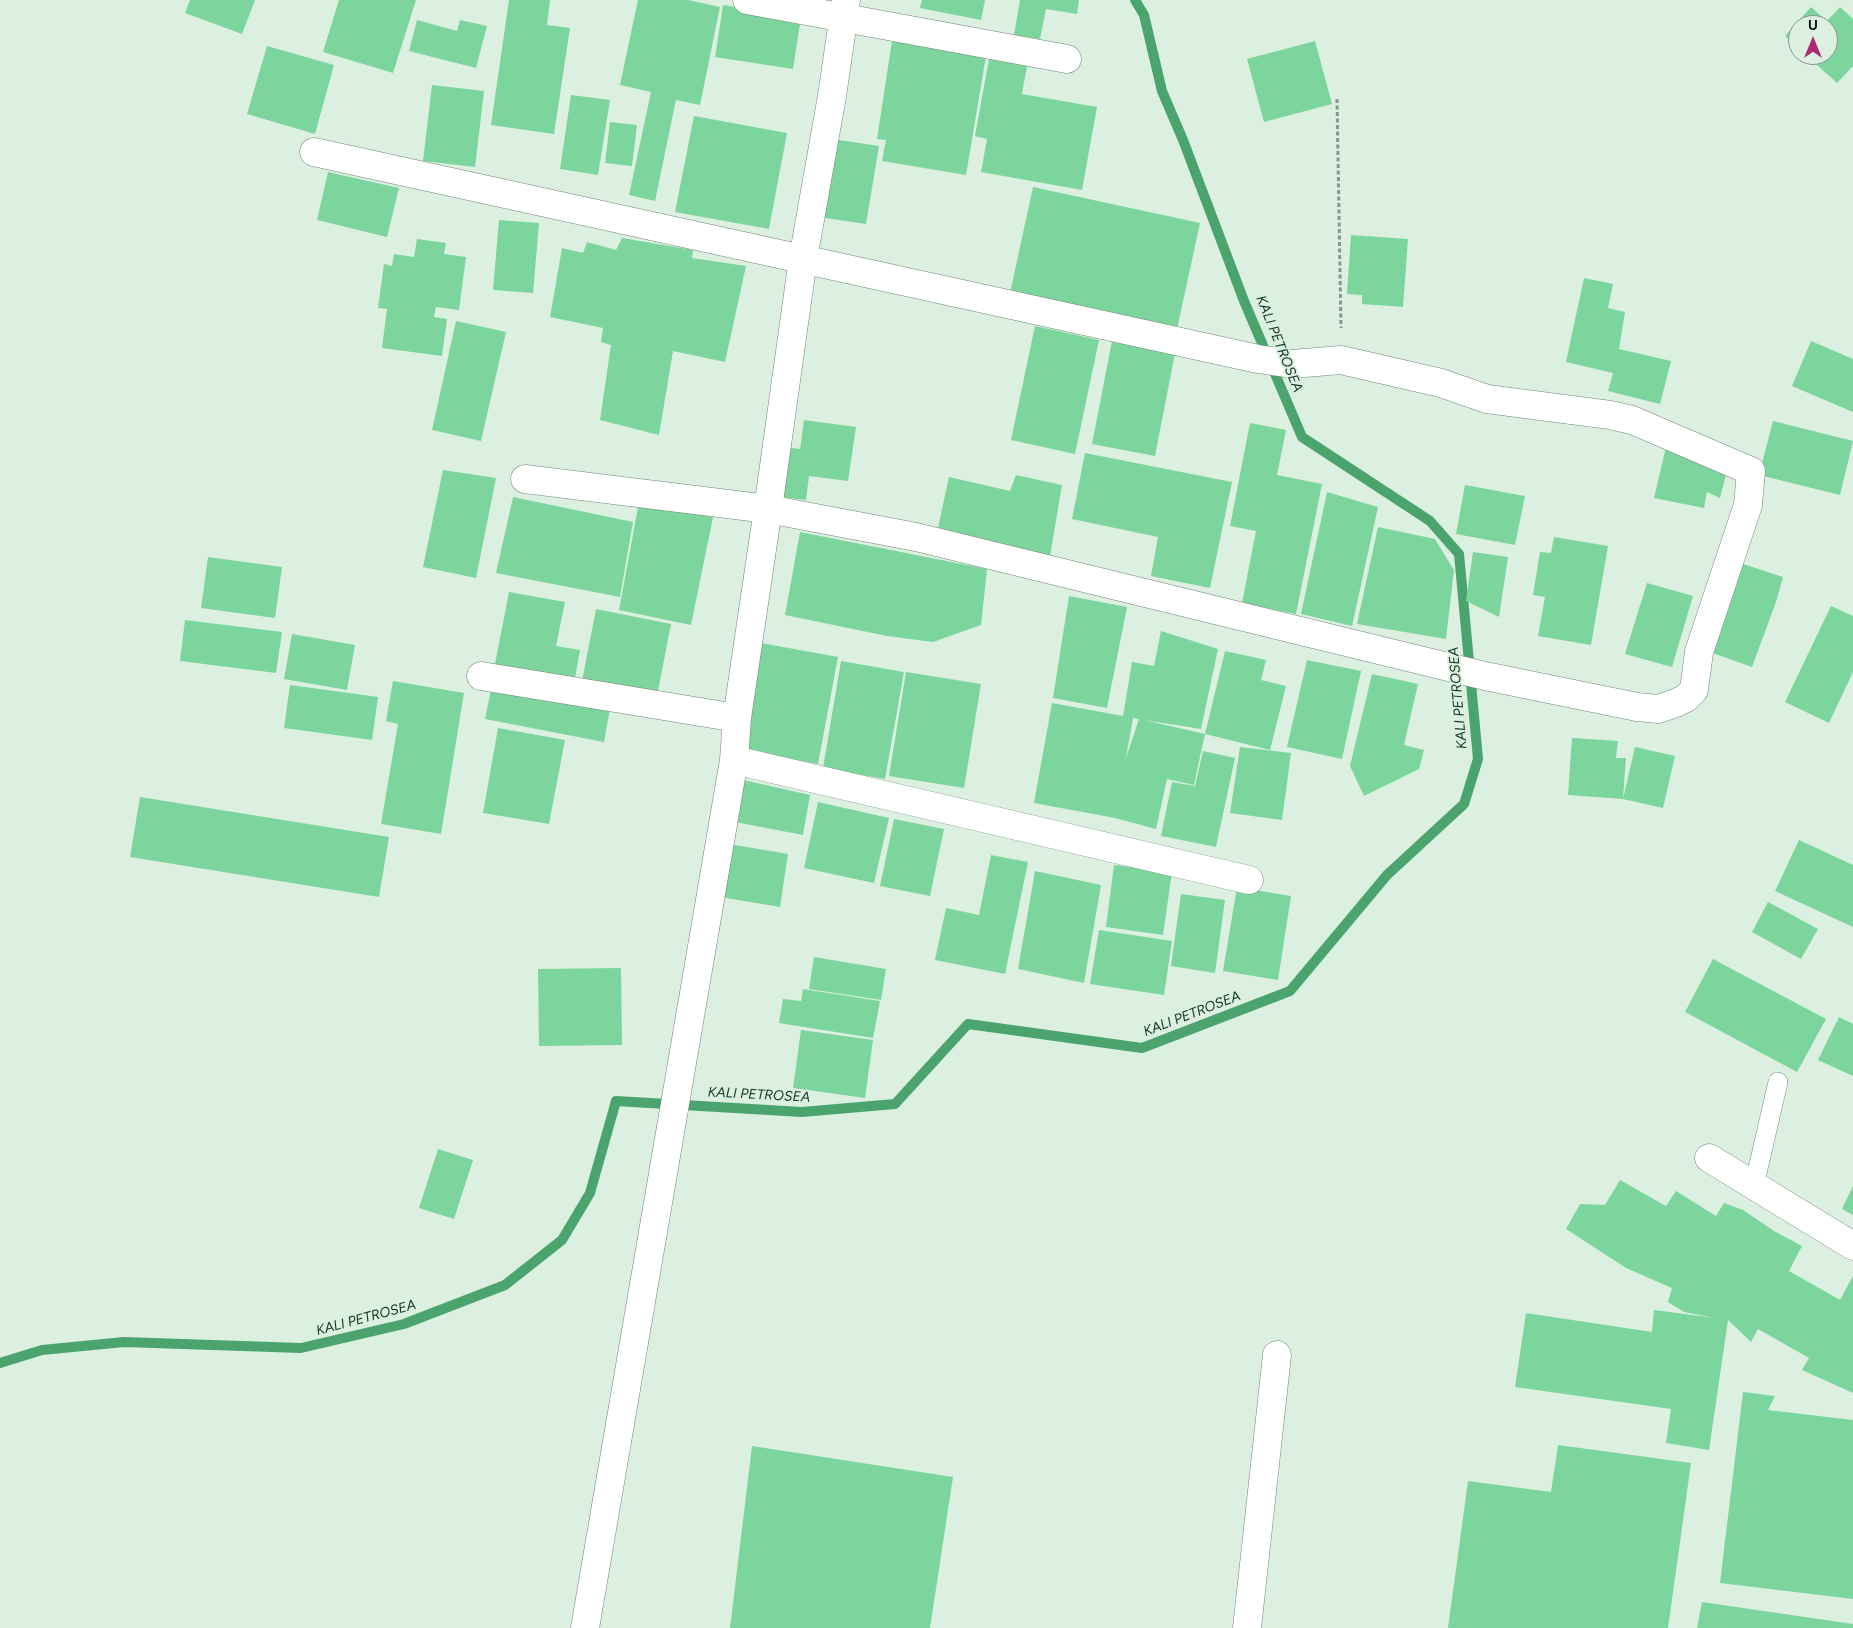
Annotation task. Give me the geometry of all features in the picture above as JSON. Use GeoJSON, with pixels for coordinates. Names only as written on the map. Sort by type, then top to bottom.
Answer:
{"type":"FeatureCollection","features":[{"type":"Feature","properties":{"kind":"street"},"geometry":{"type":"LineString","coordinates":[[748,0],[845,9],[1067,58]]}},
{"type":"Feature","properties":{"kind":"street"},"geometry":{"type":"LineString","coordinates":[[586,1628],[734,760],[737,718],[802,259],[832,96],[845,9]]}},
{"type":"Feature","properties":{"kind":"street"},"geometry":{"type":"LineString","coordinates":[[314,152],[1258,359],[1292,364],[1341,360],[1441,383],[1487,399],[1610,415],[1632,420],[1750,471],[1748,505],[1699,652],[1694,690],[1686,698],[1658,709],[1637,707],[1485,676],[916,537],[768,509],[526,479]]}},
{"type":"Feature","properties":{"kind":"street"},"geometry":{"type":"LineString","coordinates":[[481,676],[737,718]]}},
{"type":"Feature","properties":{"kind":"street"},"geometry":{"type":"LineString","coordinates":[[734,760],[1250,880]]}},
{"type":"Feature","properties":{"kind":"street"},"geometry":{"type":"LineString","coordinates":[[1709,1158],[1853,1246]]}},
{"type":"Feature","properties":{"kind":"street"},"geometry":{"type":"LineString","coordinates":[[1247,1628],[1277,1355]]}},
{"type":"Feature","properties":{"kind":"lane"},"geometry":{"type":"LineString","coordinates":[[1754,1186],[1778,1082]]}},
{"type":"Feature","properties":{"kind":"path"},"geometry":{"type":"LineString","coordinates":[[1337,99],[1341,360]]}},
{"type":"Feature","properties":{"kind":"building"},"geometry":{"type":"Polygon","coordinates":[[[190,0],[255,0],[242,34],[185,13],[190,0]]]}},
{"type":"Feature","properties":{"kind":"building"},"geometry":{"type":"Polygon","coordinates":[[[339,0],[416,0],[393,73],[323,52],[339,0]]]}},
{"type":"Feature","properties":{"kind":"building"},"geometry":{"type":"Polygon","coordinates":[[[509,0],[550,0],[547,25],[570,28],[554,134],[491,125],[509,0]]]}},
{"type":"Feature","properties":{"kind":"building"},"geometry":{"type":"Polygon","coordinates":[[[638,0],[688,0],[720,7],[700,105],[676,100],[655,201],[629,195],[651,92],[620,85],[638,0]]]}},
{"type":"Feature","properties":{"kind":"building"},"geometry":{"type":"Polygon","coordinates":[[[922,0],[985,0],[981,20],[920,8],[922,0]]]}},
{"type":"Feature","properties":{"kind":"building"},"geometry":{"type":"Polygon","coordinates":[[[1020,0],[1079,0],[1077,14],[1046,9],[1040,39],[1014,35],[1020,0]]]}},
{"type":"Feature","properties":{"kind":"building"},"geometry":{"type":"Polygon","coordinates":[[[723,5],[801,17],[793,69],[715,57],[723,5]]]}},
{"type":"Feature","properties":{"kind":"building"},"geometry":{"type":"Polygon","coordinates":[[[1811,7],[1820,15],[1804,15],[1811,7]]]}},
{"type":"Feature","properties":{"kind":"building"},"geometry":{"type":"Polygon","coordinates":[[[1840,7],[1853,19],[1853,66],[1837,83],[1817,65],[1838,65],[1838,15],[1833,15],[1840,7]]]}},
{"type":"Feature","properties":{"kind":"building"},"geometry":{"type":"Polygon","coordinates":[[[417,20],[457,31],[460,20],[487,26],[476,68],[409,51],[417,20]]]}},
{"type":"Feature","properties":{"kind":"building"},"geometry":{"type":"Polygon","coordinates":[[[892,41],[986,56],[966,175],[882,161],[886,140],[877,139],[892,41]]]}},
{"type":"Feature","properties":{"kind":"building"},"geometry":{"type":"Polygon","coordinates":[[[1315,41],[1332,104],[1264,122],[1247,59],[1315,41]]]}},
{"type":"Feature","properties":{"kind":"building"},"geometry":{"type":"Polygon","coordinates":[[[267,46],[334,65],[315,134],[247,114],[267,46]]]}},
{"type":"Feature","properties":{"kind":"building"},"geometry":{"type":"Polygon","coordinates":[[[989,59],[1027,66],[1022,94],[1097,107],[1082,190],[981,172],[987,139],[975,136],[989,59]]]}},
{"type":"Feature","properties":{"kind":"building"},"geometry":{"type":"Polygon","coordinates":[[[432,85],[484,91],[475,167],[423,161],[432,85]]]}},
{"type":"Feature","properties":{"kind":"building"},"geometry":{"type":"Polygon","coordinates":[[[571,95],[610,100],[598,175],[560,169],[571,95]]]}},
{"type":"Feature","properties":{"kind":"building"},"geometry":{"type":"Polygon","coordinates":[[[694,116],[787,133],[769,229],[675,212],[694,116]]]}},
{"type":"Feature","properties":{"kind":"building"},"geometry":{"type":"Polygon","coordinates":[[[610,122],[637,125],[632,166],[605,163],[610,122]]]}},
{"type":"Feature","properties":{"kind":"building"},"geometry":{"type":"Polygon","coordinates":[[[832,139],[879,146],[866,224],[819,217],[832,139]]]}},
{"type":"Feature","properties":{"kind":"building"},"geometry":{"type":"Polygon","coordinates":[[[328,172],[399,188],[387,237],[317,220],[328,172]]]}},
{"type":"Feature","properties":{"kind":"building"},"geometry":{"type":"Polygon","coordinates":[[[1033,187],[1200,223],[1177,329],[1010,293],[1033,187]]]}},
{"type":"Feature","properties":{"kind":"building"},"geometry":{"type":"Polygon","coordinates":[[[499,220],[539,223],[533,293],[493,290],[499,220]]]}},
{"type":"Feature","properties":{"kind":"building"},"geometry":{"type":"Polygon","coordinates":[[[1351,235],[1408,239],[1403,307],[1362,304],[1362,295],[1347,294],[1351,235]]]}},
{"type":"Feature","properties":{"kind":"building"},"geometry":{"type":"Polygon","coordinates":[[[622,238],[693,250],[692,258],[746,266],[725,362],[673,351],[659,435],[600,420],[611,345],[601,342],[603,328],[550,317],[562,248],[583,253],[587,242],[616,250],[622,238]]]}},
{"type":"Feature","properties":{"kind":"building"},"geometry":{"type":"Polygon","coordinates":[[[417,239],[446,243],[444,254],[466,257],[459,310],[436,307],[434,317],[447,319],[442,356],[382,348],[387,309],[378,308],[384,264],[392,266],[394,254],[414,257],[417,239]]]}},
{"type":"Feature","properties":{"kind":"building"},"geometry":{"type":"Polygon","coordinates":[[[1584,278],[1613,284],[1608,308],[1625,312],[1619,349],[1671,361],[1660,404],[1608,391],[1613,373],[1566,362],[1584,278]]]}},
{"type":"Feature","properties":{"kind":"building"},"geometry":{"type":"Polygon","coordinates":[[[456,321],[506,332],[481,441],[432,430],[456,321]]]}},
{"type":"Feature","properties":{"kind":"building"},"geometry":{"type":"Polygon","coordinates":[[[1035,326],[1099,340],[1075,454],[1011,440],[1035,326]]]}},
{"type":"Feature","properties":{"kind":"building"},"geometry":{"type":"Polygon","coordinates":[[[1112,341],[1175,353],[1155,456],[1092,444],[1112,341]]]}},
{"type":"Feature","properties":{"kind":"building"},"geometry":{"type":"Polygon","coordinates":[[[1811,341],[1853,359],[1853,412],[1792,386],[1811,341]]]}},
{"type":"Feature","properties":{"kind":"building"},"geometry":{"type":"Polygon","coordinates":[[[804,420],[856,427],[848,481],[809,476],[806,500],[779,497],[785,447],[800,449],[804,420]]]}},
{"type":"Feature","properties":{"kind":"building"},"geometry":{"type":"Polygon","coordinates":[[[1773,421],[1853,441],[1840,495],[1759,475],[1773,421]]]}},
{"type":"Feature","properties":{"kind":"building"},"geometry":{"type":"Polygon","coordinates":[[[1250,423],[1286,430],[1277,475],[1322,484],[1296,614],[1242,603],[1256,531],[1230,526],[1250,423]]]}},
{"type":"Feature","properties":{"kind":"building"},"geometry":{"type":"Polygon","coordinates":[[[1667,443],[1727,471],[1720,498],[1707,492],[1704,508],[1654,498],[1667,443]]]}},
{"type":"Feature","properties":{"kind":"building"},"geometry":{"type":"Polygon","coordinates":[[[1085,453],[1232,482],[1210,588],[1151,576],[1158,537],[1072,519],[1085,453]]]}},
{"type":"Feature","properties":{"kind":"building"},"geometry":{"type":"Polygon","coordinates":[[[443,470],[496,478],[476,578],[423,567],[443,470]]]}},
{"type":"Feature","properties":{"kind":"building"},"geometry":{"type":"Polygon","coordinates":[[[1016,475],[1062,485],[1050,556],[938,528],[949,477],[1010,491],[1016,475]]]}},
{"type":"Feature","properties":{"kind":"building"},"geometry":{"type":"Polygon","coordinates":[[[1465,485],[1525,496],[1515,545],[1456,534],[1465,485]]]}},
{"type":"Feature","properties":{"kind":"building"},"geometry":{"type":"Polygon","coordinates":[[[1327,492],[1378,507],[1352,626],[1301,614],[1327,492]]]}},
{"type":"Feature","properties":{"kind":"building"},"geometry":{"type":"Polygon","coordinates":[[[513,497],[633,522],[620,597],[496,573],[513,497]]]}},
{"type":"Feature","properties":{"kind":"building"},"geometry":{"type":"Polygon","coordinates":[[[639,502],[713,517],[691,625],[619,610],[639,502]]]}},
{"type":"Feature","properties":{"kind":"building"},"geometry":{"type":"Polygon","coordinates":[[[1378,527],[1435,539],[1454,570],[1446,639],[1357,624],[1378,527]]]}},
{"type":"Feature","properties":{"kind":"building"},"geometry":{"type":"Polygon","coordinates":[[[800,532],[987,569],[981,625],[933,642],[887,636],[785,615],[800,532]]]}},
{"type":"Feature","properties":{"kind":"building"},"geometry":{"type":"Polygon","coordinates":[[[1554,537],[1608,546],[1591,645],[1538,636],[1545,597],[1533,595],[1540,552],[1551,553],[1554,537]]]}},
{"type":"Feature","properties":{"kind":"building"},"geometry":{"type":"Polygon","coordinates":[[[1473,552],[1508,557],[1499,617],[1466,601],[1473,552]]]}},
{"type":"Feature","properties":{"kind":"building"},"geometry":{"type":"Polygon","coordinates":[[[208,557],[282,567],[275,618],[201,608],[208,557]]]}},
{"type":"Feature","properties":{"kind":"building"},"geometry":{"type":"Polygon","coordinates":[[[1737,562],[1783,577],[1776,602],[1752,667],[1707,651],[1737,562]]]}},
{"type":"Feature","properties":{"kind":"building"},"geometry":{"type":"Polygon","coordinates":[[[1647,583],[1693,596],[1672,667],[1625,654],[1647,583]]]}},
{"type":"Feature","properties":{"kind":"building"},"geometry":{"type":"Polygon","coordinates":[[[509,592],[565,602],[556,646],[580,650],[575,678],[495,664],[509,592]]]}},
{"type":"Feature","properties":{"kind":"building"},"geometry":{"type":"Polygon","coordinates":[[[1069,596],[1127,607],[1107,708],[1053,698],[1069,596]]]}},
{"type":"Feature","properties":{"kind":"building"},"geometry":{"type":"Polygon","coordinates":[[[1831,606],[1853,616],[1853,672],[1829,723],[1785,702],[1831,606]]]}},
{"type":"Feature","properties":{"kind":"building"},"geometry":{"type":"Polygon","coordinates":[[[596,609],[671,624],[657,696],[582,681],[596,609]]]}},
{"type":"Feature","properties":{"kind":"building"},"geometry":{"type":"Polygon","coordinates":[[[185,620],[282,632],[276,673],[180,661],[185,620]]]}},
{"type":"Feature","properties":{"kind":"building"},"geometry":{"type":"Polygon","coordinates":[[[1161,631],[1218,649],[1201,729],[1144,720],[1205,734],[1194,785],[1167,779],[1156,829],[1115,818],[1034,803],[1052,703],[1123,716],[1132,662],[1154,666],[1161,631]],[[1133,718],[1126,758],[1139,719],[1133,718]]]}},
{"type":"Feature","properties":{"kind":"building"},"geometry":{"type":"Polygon","coordinates":[[[292,634],[355,645],[347,690],[284,679],[292,634]]]}},
{"type":"Feature","properties":{"kind":"building"},"geometry":{"type":"Polygon","coordinates":[[[761,643],[838,657],[818,764],[741,750],[761,643]]]}},
{"type":"Feature","properties":{"kind":"building"},"geometry":{"type":"Polygon","coordinates":[[[1225,651],[1266,660],[1261,680],[1286,686],[1270,750],[1205,734],[1225,651]]]}},
{"type":"Feature","properties":{"kind":"building"},"geometry":{"type":"Polygon","coordinates":[[[1307,660],[1361,671],[1342,759],[1287,747],[1307,660]]]}},
{"type":"Feature","properties":{"kind":"building"},"geometry":{"type":"Polygon","coordinates":[[[841,661],[904,672],[885,779],[823,768],[841,661]]]}},
{"type":"Feature","properties":{"kind":"building"},"geometry":{"type":"Polygon","coordinates":[[[906,672],[981,684],[964,788],[889,776],[906,672]]]}},
{"type":"Feature","properties":{"kind":"building"},"geometry":{"type":"Polygon","coordinates":[[[1372,674],[1418,684],[1404,745],[1424,750],[1419,769],[1364,796],[1350,766],[1372,674]]]}},
{"type":"Feature","properties":{"kind":"building"},"geometry":{"type":"Polygon","coordinates":[[[493,680],[611,703],[604,742],[485,719],[493,680]]]}},
{"type":"Feature","properties":{"kind":"building"},"geometry":{"type":"Polygon","coordinates":[[[393,681],[464,693],[441,834],[381,824],[398,724],[386,721],[393,681]]]}},
{"type":"Feature","properties":{"kind":"building"},"geometry":{"type":"Polygon","coordinates":[[[290,685],[378,697],[372,740],[284,728],[290,685]]]}},
{"type":"Feature","properties":{"kind":"building"},"geometry":{"type":"Polygon","coordinates":[[[498,728],[565,740],[549,824],[483,813],[498,728]]]}},
{"type":"Feature","properties":{"kind":"building"},"geometry":{"type":"Polygon","coordinates":[[[1572,738],[1618,741],[1616,758],[1626,758],[1623,799],[1568,795],[1572,738]]]}},
{"type":"Feature","properties":{"kind":"building"},"geometry":{"type":"Polygon","coordinates":[[[1240,747],[1291,753],[1282,820],[1230,813],[1240,747]]]}},
{"type":"Feature","properties":{"kind":"building"},"geometry":{"type":"Polygon","coordinates":[[[1635,747],[1675,756],[1663,808],[1623,799],[1635,747]]]}},
{"type":"Feature","properties":{"kind":"building"},"geometry":{"type":"Polygon","coordinates":[[[1203,751],[1235,758],[1216,847],[1161,836],[1172,782],[1195,786],[1203,751]]]}},
{"type":"Feature","properties":{"kind":"building"},"geometry":{"type":"Polygon","coordinates":[[[739,779],[810,795],[803,835],[730,821],[739,779]]]}},
{"type":"Feature","properties":{"kind":"building"},"geometry":{"type":"Polygon","coordinates":[[[140,797],[389,837],[379,897],[130,857],[140,797]]]}},
{"type":"Feature","properties":{"kind":"building"},"geometry":{"type":"Polygon","coordinates":[[[818,802],[889,818],[874,883],[804,868],[818,802]]]}},
{"type":"Feature","properties":{"kind":"building"},"geometry":{"type":"Polygon","coordinates":[[[894,819],[944,829],[930,896],[880,886],[894,819]]]}},
{"type":"Feature","properties":{"kind":"building"},"geometry":{"type":"Polygon","coordinates":[[[1799,840],[1853,865],[1853,927],[1775,891],[1799,840]]]}},
{"type":"Feature","properties":{"kind":"building"},"geometry":{"type":"Polygon","coordinates":[[[729,844],[788,854],[780,907],[720,897],[729,844]]]}},
{"type":"Feature","properties":{"kind":"building"},"geometry":{"type":"Polygon","coordinates":[[[991,855],[1028,862],[1005,974],[935,960],[946,908],[979,915],[991,855]]]}},
{"type":"Feature","properties":{"kind":"building"},"geometry":{"type":"Polygon","coordinates":[[[1114,865],[1172,872],[1163,935],[1106,927],[1114,865]]]}},
{"type":"Feature","properties":{"kind":"building"},"geometry":{"type":"Polygon","coordinates":[[[1035,871],[1101,885],[1084,983],[1018,969],[1035,871]]]}},
{"type":"Feature","properties":{"kind":"building"},"geometry":{"type":"Polygon","coordinates":[[[1237,887],[1291,896],[1278,980],[1223,971],[1237,887]]]}},
{"type":"Feature","properties":{"kind":"building"},"geometry":{"type":"Polygon","coordinates":[[[1181,894],[1225,900],[1215,973],[1171,966],[1181,894]]]}},
{"type":"Feature","properties":{"kind":"building"},"geometry":{"type":"Polygon","coordinates":[[[1768,902],[1818,929],[1801,959],[1752,932],[1768,902]]]}},
{"type":"Feature","properties":{"kind":"building"},"geometry":{"type":"Polygon","coordinates":[[[1099,930],[1172,941],[1164,995],[1090,984],[1099,930]]]}},
{"type":"Feature","properties":{"kind":"building"},"geometry":{"type":"Polygon","coordinates":[[[814,957],[886,969],[881,1000],[809,989],[814,957]]]}},
{"type":"Feature","properties":{"kind":"building"},"geometry":{"type":"Polygon","coordinates":[[[1713,959],[1826,1019],[1797,1072],[1685,1012],[1713,959]]]}},
{"type":"Feature","properties":{"kind":"building"},"geometry":{"type":"Polygon","coordinates":[[[621,968],[622,1045],[539,1046],[538,969],[621,968]]]}},
{"type":"Feature","properties":{"kind":"building"},"geometry":{"type":"Polygon","coordinates":[[[803,989],[880,1001],[873,1038],[779,1023],[783,999],[801,1001],[803,989]]]}},
{"type":"Feature","properties":{"kind":"building"},"geometry":{"type":"Polygon","coordinates":[[[1839,1017],[1853,1024],[1853,1076],[1818,1060],[1839,1017]]]}},
{"type":"Feature","properties":{"kind":"building"},"geometry":{"type":"Polygon","coordinates":[[[801,1030],[873,1040],[865,1098],[793,1088],[801,1030]]]}},
{"type":"Feature","properties":{"kind":"building"},"geometry":{"type":"Polygon","coordinates":[[[438,1149],[473,1160],[454,1219],[419,1208],[438,1149]]]}},
{"type":"Feature","properties":{"kind":"building"},"geometry":{"type":"Polygon","coordinates":[[[1620,1180],[1666,1206],[1676,1191],[1716,1216],[1724,1203],[1743,1210],[1774,1231],[1802,1246],[1789,1271],[1840,1300],[1853,1276],[1853,1393],[1802,1370],[1809,1358],[1758,1329],[1751,1342],[1728,1320],[1709,1450],[1666,1443],[1671,1409],[1515,1387],[1526,1313],[1652,1332],[1654,1310],[1715,1318],[1684,1312],[1668,1302],[1672,1288],[1626,1268],[1566,1229],[1580,1204],[1605,1205],[1620,1180]]]}},
{"type":"Feature","properties":{"kind":"building"},"geometry":{"type":"Polygon","coordinates":[[[1853,1186],[1853,1215],[1842,1209],[1853,1186]]]}},
{"type":"Feature","properties":{"kind":"building"},"geometry":{"type":"Polygon","coordinates":[[[1743,1392],[1775,1396],[1768,1410],[1853,1420],[1853,1599],[1720,1583],[1743,1392]]]}},
{"type":"Feature","properties":{"kind":"building"},"geometry":{"type":"Polygon","coordinates":[[[1558,1445],[1691,1463],[1668,1628],[1448,1628],[1468,1481],[1551,1492],[1558,1445]]]}},
{"type":"Feature","properties":{"kind":"building"},"geometry":{"type":"Polygon","coordinates":[[[752,1446],[953,1477],[930,1628],[730,1628],[752,1446]]]}},
{"type":"Feature","properties":{"kind":"building"},"geometry":{"type":"Polygon","coordinates":[[[1702,1602],[1853,1624],[1853,1628],[1697,1628],[1702,1602]]]}},
{"type":"Feature","properties":{"kind":"waterway","name":"KALI PETROSEA"},"geometry":{"type":"LineString","coordinates":[[0,1363],[42,1350],[124,1342],[301,1348],[404,1324],[505,1285],[562,1240],[590,1193],[616,1101],[802,1112],[895,1104],[968,1024],[1142,1048],[1290,991],[1387,875],[1464,804],[1478,759],[1459,554],[1430,521],[1302,437],[1244,301],[1183,140],[1162,91],[1144,15],[1135,0]]}}]}
